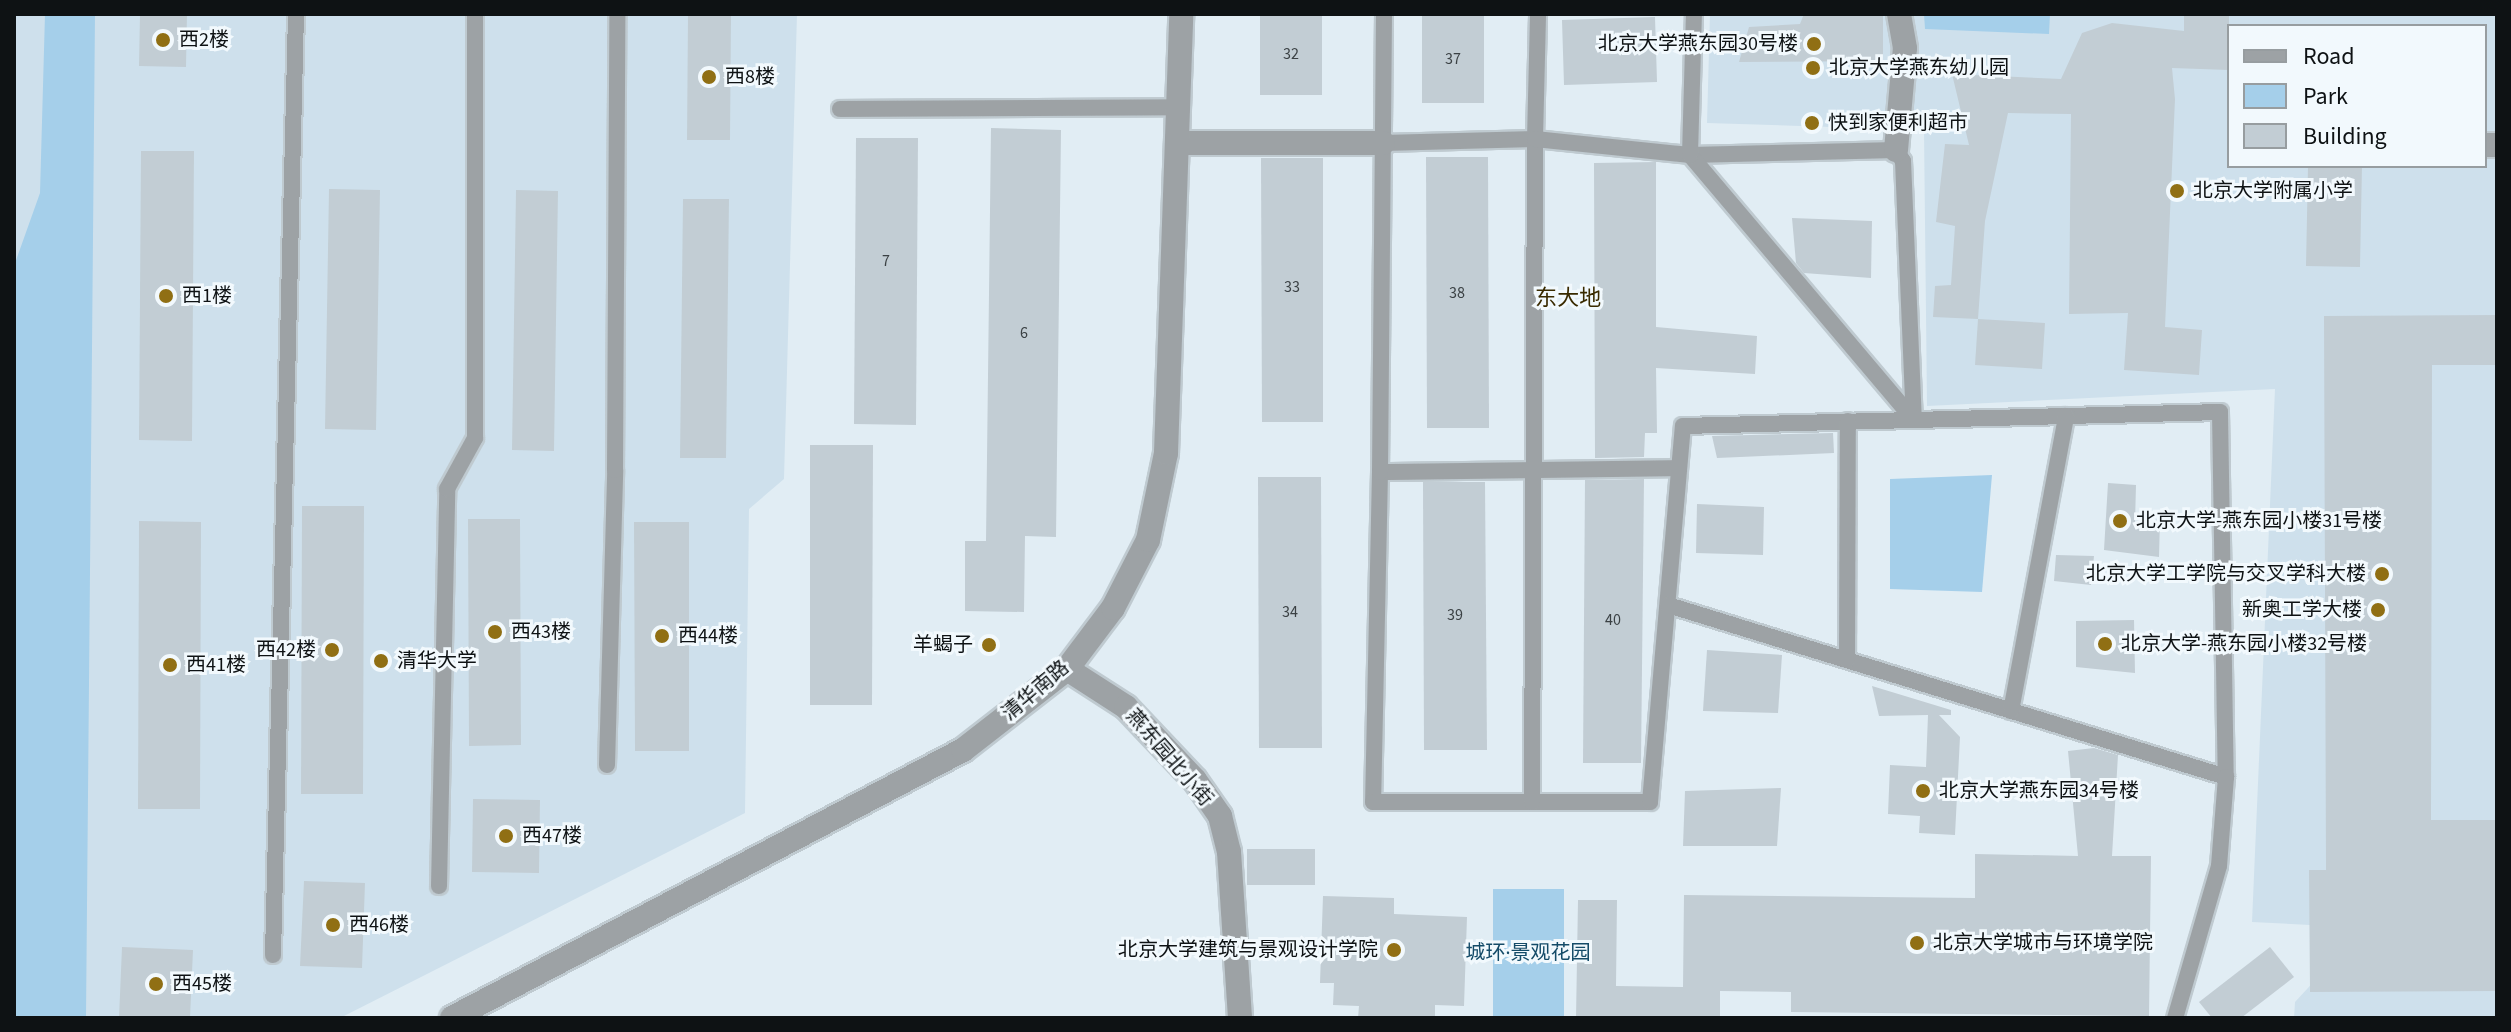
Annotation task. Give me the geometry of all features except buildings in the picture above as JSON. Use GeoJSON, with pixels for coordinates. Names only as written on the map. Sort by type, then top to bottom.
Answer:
{"type":"FeatureCollection","features":[{"type":"Feature","properties":{"kind":"street","name":"清华南路"},"geometry":{"type":"LineString","coordinates":[[452,1018],[963,750],[1067,669],[1113,608],[1148,540],[1163,467],[1181,14]]}},
{"type":"Feature","properties":{"kind":"street"},"geometry":{"type":"LineString","coordinates":[[1896,150],[1905,48],[1899,14]]}},
{"type":"Feature","properties":{"kind":"street"},"geometry":{"type":"LineString","coordinates":[[1177,143],[1383,143]]}},
{"type":"Feature","properties":{"kind":"street","name":"燕东园北小街"},"geometry":{"type":"LineString","coordinates":[[1067,669],[1126,707],[1195,780],[1220,816],[1229,852],[1240,1018]]}},
{"type":"Feature","properties":{"kind":"lane"},"geometry":{"type":"LineString","coordinates":[[273,955],[296,14]]}},
{"type":"Feature","properties":{"kind":"lane"},"geometry":{"type":"LineString","coordinates":[[439,886],[447,489],[475,438],[475,14]]}},
{"type":"Feature","properties":{"kind":"lane"},"geometry":{"type":"LineString","coordinates":[[607,765],[615,470],[617,14]]}},
{"type":"Feature","properties":{"kind":"lane"},"geometry":{"type":"LineString","coordinates":[[1384,14],[1373,802],[1650,802],[1683,426],[2220,412],[2226,777],[2219,866],[2175,1018]]}},
{"type":"Feature","properties":{"kind":"lane"},"geometry":{"type":"LineString","coordinates":[[1532,802],[1538,14]]}},
{"type":"Feature","properties":{"kind":"lane"},"geometry":{"type":"LineString","coordinates":[[1694,14],[1690,155],[1914,420]]}},
{"type":"Feature","properties":{"kind":"lane"},"geometry":{"type":"LineString","coordinates":[[840,109],[1178,107]]}},
{"type":"Feature","properties":{"kind":"lane"},"geometry":{"type":"LineString","coordinates":[[1383,143],[1535,139],[1690,155],[1896,150],[1903,161],[1914,420]]}},
{"type":"Feature","properties":{"kind":"lane"},"geometry":{"type":"LineString","coordinates":[[2011,711],[2066,416]]}},
{"type":"Feature","properties":{"kind":"lane"},"geometry":{"type":"LineString","coordinates":[[1847,660],[1848,421]]}},
{"type":"Feature","properties":{"kind":"lane"},"geometry":{"type":"LineString","coordinates":[[1380,472],[1679,468]]}},
{"type":"Feature","properties":{"kind":"lane"},"geometry":{"type":"LineString","coordinates":[[1668,605],[2226,777]]}},
{"type":"Feature","properties":{"kind":"shaded area","name":"清华大学"},"geometry":{"type":"Polygon","coordinates":[[[14,14],[797,14],[784,479],[749,509],[745,813],[340,1018],[14,1018],[14,14]]]}},
{"type":"Feature","properties":{"kind":"shaded area"},"geometry":{"type":"Polygon","coordinates":[[[1710,14],[2497,14],[2497,1018],[2294,1018],[2295,1002],[2319,976],[2310,925],[2252,922],[2275,389],[1927,406],[1924,130],[1707,123],[1710,14]]]}},
{"type":"Feature","properties":{"kind":"green space"},"geometry":{"type":"Polygon","coordinates":[[[45,14],[95,14],[86,1018],[14,1018],[14,266],[40,193],[45,14]]]}},
{"type":"Feature","properties":{"kind":"green space"},"geometry":{"type":"Polygon","coordinates":[[[1924,14],[2050,14],[2049,34],[1925,29],[1924,14]]]}},
{"type":"Feature","properties":{"kind":"green space"},"geometry":{"type":"Polygon","coordinates":[[[1992,475],[1982,592],[1890,589],[1890,479],[1992,475]]]}},
{"type":"Feature","properties":{"kind":"green space","name":"城环·景观花园"},"geometry":{"type":"Polygon","coordinates":[[[1493,889],[1564,889],[1564,1017],[1493,1017],[1493,889]]]}},
{"type":"Feature","properties":{"kind":"place","name":"西2楼"},"geometry":{"type":"Point","coordinates":[163,40]}},
{"type":"Feature","properties":{"kind":"place","name":"北京大学燕东园30号楼"},"geometry":{"type":"Point","coordinates":[1814,44]}},
{"type":"Feature","properties":{"kind":"place","name":"北京大学燕东幼儿园"},"geometry":{"type":"Point","coordinates":[1813,68]}},
{"type":"Feature","properties":{"kind":"place","name":"西8楼"},"geometry":{"type":"Point","coordinates":[709,77]}},
{"type":"Feature","properties":{"kind":"place","name":"快到家便利超市"},"geometry":{"type":"Point","coordinates":[1812,123]}},
{"type":"Feature","properties":{"kind":"place","name":"北京大学附属小学"},"geometry":{"type":"Point","coordinates":[2177,191]}},
{"type":"Feature","properties":{"kind":"place","name":"西1楼"},"geometry":{"type":"Point","coordinates":[166,296]}},
{"type":"Feature","properties":{"kind":"place","name":"北京大学-燕东园小楼31号楼"},"geometry":{"type":"Point","coordinates":[2120,521]}},
{"type":"Feature","properties":{"kind":"place","name":"北京大学工学院与交叉学科大楼"},"geometry":{"type":"Point","coordinates":[2382,574]}},
{"type":"Feature","properties":{"kind":"place","name":"新奥工学大楼"},"geometry":{"type":"Point","coordinates":[2378,610]}},
{"type":"Feature","properties":{"kind":"place","name":"西43楼"},"geometry":{"type":"Point","coordinates":[495,632]}},
{"type":"Feature","properties":{"kind":"place","name":"西44楼"},"geometry":{"type":"Point","coordinates":[662,636]}},
{"type":"Feature","properties":{"kind":"place","name":"北京大学-燕东园小楼32号楼"},"geometry":{"type":"Point","coordinates":[2105,644]}},
{"type":"Feature","properties":{"kind":"place","name":"羊蝎子"},"geometry":{"type":"Point","coordinates":[989,645]}},
{"type":"Feature","properties":{"kind":"place","name":"西42楼"},"geometry":{"type":"Point","coordinates":[332,650]}},
{"type":"Feature","properties":{"kind":"place","name":"清华大学"},"geometry":{"type":"Point","coordinates":[381,661]}},
{"type":"Feature","properties":{"kind":"place","name":"西41楼"},"geometry":{"type":"Point","coordinates":[170,665]}},
{"type":"Feature","properties":{"kind":"place","name":"北京大学燕东园34号楼"},"geometry":{"type":"Point","coordinates":[1923,791]}},
{"type":"Feature","properties":{"kind":"place","name":"西47楼"},"geometry":{"type":"Point","coordinates":[506,836]}},
{"type":"Feature","properties":{"kind":"place","name":"西46楼"},"geometry":{"type":"Point","coordinates":[333,925]}},
{"type":"Feature","properties":{"kind":"place","name":"北京大学城市与环境学院"},"geometry":{"type":"Point","coordinates":[1917,943]}},
{"type":"Feature","properties":{"kind":"place","name":"北京大学建筑与景观设计学院"},"geometry":{"type":"Point","coordinates":[1394,950]}},
{"type":"Feature","properties":{"kind":"place","name":"西45楼"},"geometry":{"type":"Point","coordinates":[156,984]}},
{"type":"Feature","properties":{"kind":"district","name":"东大地"},"geometry":{"type":"Point","coordinates":[1568,299]}}]}
